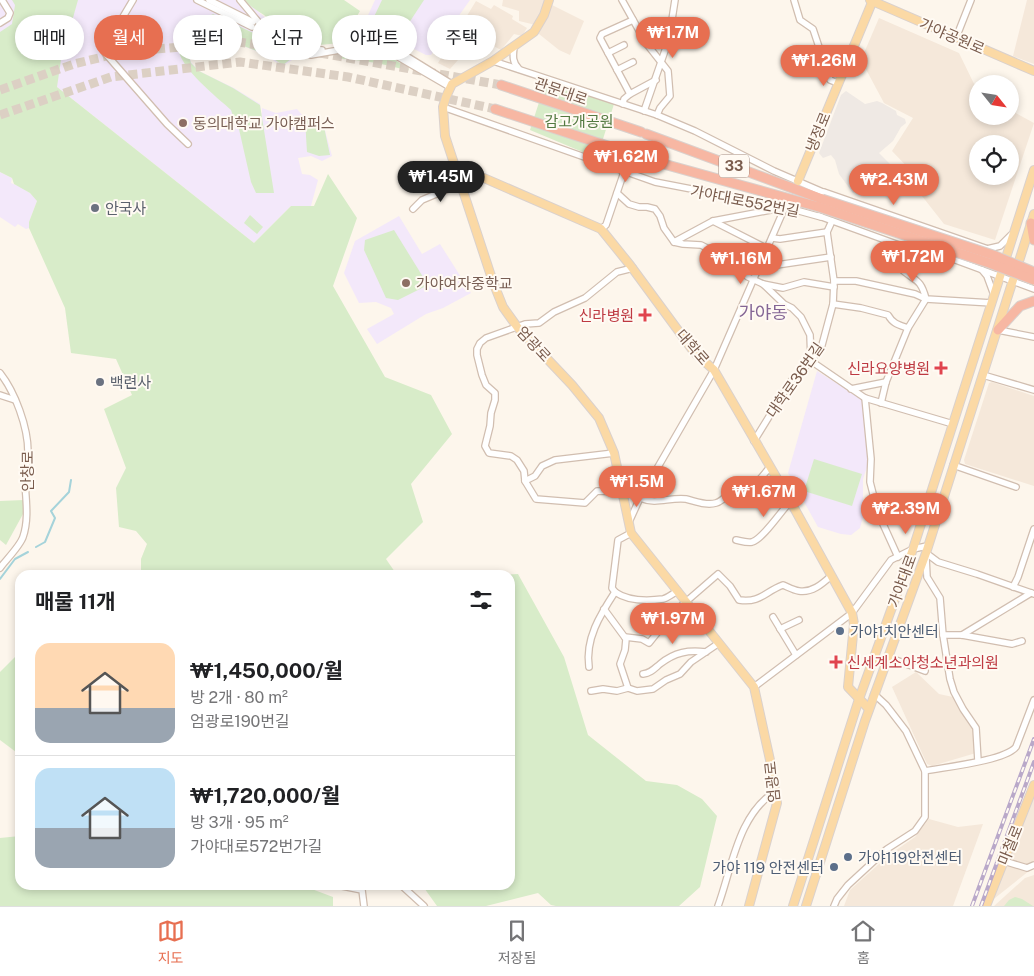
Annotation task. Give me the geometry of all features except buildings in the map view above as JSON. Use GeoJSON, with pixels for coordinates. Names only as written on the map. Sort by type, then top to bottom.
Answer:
{"type":"FeatureCollection","features":[{"type":"Feature","properties":{"kind":"highway","name":"관문대로"},"geometry":{"type":"LineString","coordinates":[[502,85],[643,133],[822,200]]}},
{"type":"Feature","properties":{"kind":"highway"},"geometry":{"type":"LineString","coordinates":[[495,109],[632,154]]}},
{"type":"Feature","properties":{"kind":"highway","name":"33"},"geometry":{"type":"LineString","coordinates":[[642,158],[758,190],[822,200],[993,255],[1034,272]]}},
{"type":"Feature","properties":{"kind":"highway","name":"33"},"geometry":{"type":"LineString","coordinates":[[822,200],[1034,280]]}},
{"type":"Feature","properties":{"kind":"highway"},"geometry":{"type":"LineString","coordinates":[[1033,220],[1034,240]]}},
{"type":"Feature","properties":{"kind":"highway"},"geometry":{"type":"LineString","coordinates":[[997,332],[1020,306],[1034,301]]}},
{"type":"Feature","properties":{"kind":"main road"},"geometry":{"type":"LineString","coordinates":[[451,85],[493,61],[534,32],[544,15],[549,0]]}},
{"type":"Feature","properties":{"kind":"main road","name":"냉정로"},"geometry":{"type":"LineString","coordinates":[[798,181],[872,0]]}},
{"type":"Feature","properties":{"kind":"main road","name":"가야공원로"},"geometry":{"type":"LineString","coordinates":[[872,0],[1034,71]]}},
{"type":"Feature","properties":{"kind":"main road","name":"엄광로"},"geometry":{"type":"LineString","coordinates":[[451,85],[443,107],[445,136],[497,294],[506,313],[572,385],[599,418],[614,453],[631,533],[754,686],[777,803],[749,906]]}},
{"type":"Feature","properties":{"kind":"main road","name":"대학로"},"geometry":{"type":"LineString","coordinates":[[454,165],[601,229],[633,268],[694,352],[714,370],[852,613],[854,624],[848,687],[869,709]]}},
{"type":"Feature","properties":{"kind":"main road","name":"가야대로"},"geometry":{"type":"LineString","coordinates":[[793,906],[859,699],[913,550],[1034,170]]}},
{"type":"Feature","properties":{"kind":"main road","name":"가야대로"},"geometry":{"type":"LineString","coordinates":[[806,906],[874,694],[927,550],[1033,220]]}},
{"type":"Feature","properties":{"kind":"main road"},"geometry":{"type":"LineString","coordinates":[[983,330],[993,319],[997,322],[997,332]]}},
{"type":"Feature","properties":{"kind":"main road","name":"마철로"},"geometry":{"type":"LineString","coordinates":[[986,906],[1034,785]]}},
{"type":"Feature","properties":{"kind":"street"},"geometry":{"type":"LineString","coordinates":[[0,23],[8,18],[10,13],[2,0]]}},
{"type":"Feature","properties":{"kind":"street"},"geometry":{"type":"LineString","coordinates":[[133,0],[105,47],[105,54],[167,124],[188,144]]}},
{"type":"Feature","properties":{"kind":"street"},"geometry":{"type":"LineString","coordinates":[[197,0],[252,25],[209,0]]}},
{"type":"Feature","properties":{"kind":"street"},"geometry":{"type":"LineString","coordinates":[[240,0],[253,15]]}},
{"type":"Feature","properties":{"kind":"street"},"geometry":{"type":"LineString","coordinates":[[622,0],[646,43],[668,71],[670,96],[657,115]]}},
{"type":"Feature","properties":{"kind":"street"},"geometry":{"type":"LineString","coordinates":[[644,111],[662,62],[673,24],[675,0]]}},
{"type":"Feature","properties":{"kind":"street"},"geometry":{"type":"LineString","coordinates":[[794,0],[800,20],[813,29],[830,80],[838,83]]}},
{"type":"Feature","properties":{"kind":"street"},"geometry":{"type":"LineString","coordinates":[[956,38],[971,0]]}},
{"type":"Feature","properties":{"kind":"street"},"geometry":{"type":"LineString","coordinates":[[630,94],[600,36],[633,20]]}},
{"type":"Feature","properties":{"kind":"street"},"geometry":{"type":"LineString","coordinates":[[608,53],[624,45]]}},
{"type":"Feature","properties":{"kind":"street"},"geometry":{"type":"LineString","coordinates":[[322,53],[362,46],[383,48],[451,85],[450,105],[458,112]]}},
{"type":"Feature","properties":{"kind":"street"},"geometry":{"type":"LineString","coordinates":[[514,47],[513,58],[518,69]]}},
{"type":"Feature","properties":{"kind":"street"},"geometry":{"type":"LineString","coordinates":[[493,61],[657,115],[695,131],[798,181],[822,200],[987,249],[1006,256],[1034,272]]}},
{"type":"Feature","properties":{"kind":"street"},"geometry":{"type":"LineString","coordinates":[[617,70],[633,62]]}},
{"type":"Feature","properties":{"kind":"street"},"geometry":{"type":"LineString","coordinates":[[623,104],[624,99],[630,94],[656,80]]}},
{"type":"Feature","properties":{"kind":"street","name":"가야대로552번길"},"geometry":{"type":"LineString","coordinates":[[443,107],[655,182],[786,207],[821,217]]}},
{"type":"Feature","properties":{"kind":"street"},"geometry":{"type":"LineString","coordinates":[[601,229],[606,225],[624,172]]}},
{"type":"Feature","properties":{"kind":"street"},"geometry":{"type":"LineString","coordinates":[[414,209],[422,200],[460,184]]}},
{"type":"Feature","properties":{"kind":"street","name":"가야대로552번길"},"geometry":{"type":"LineString","coordinates":[[758,190],[832,221],[899,245],[942,255],[1034,289]]}},
{"type":"Feature","properties":{"kind":"street"},"geometry":{"type":"LineString","coordinates":[[617,193],[629,204],[655,209],[660,216],[664,228],[674,242],[700,245],[707,248],[716,259],[733,266],[763,284],[783,288],[804,282],[834,284],[856,281],[915,294],[926,299],[993,299],[987,276],[980,269]]}},
{"type":"Feature","properties":{"kind":"street"},"geometry":{"type":"LineString","coordinates":[[674,242],[713,220],[786,207]]}},
{"type":"Feature","properties":{"kind":"street"},"geometry":{"type":"LineString","coordinates":[[629,522],[640,498],[714,370],[786,207]]}},
{"type":"Feature","properties":{"kind":"street"},"geometry":{"type":"LineString","coordinates":[[713,220],[768,249]]}},
{"type":"Feature","properties":{"kind":"street"},"geometry":{"type":"LineString","coordinates":[[772,238],[780,239],[827,232],[832,221]]}},
{"type":"Feature","properties":{"kind":"street"},"geometry":{"type":"LineString","coordinates":[[987,249],[995,248],[1004,243],[1015,229]]}},
{"type":"Feature","properties":{"kind":"street","name":"대학로36번길"},"geometry":{"type":"LineString","coordinates":[[754,441],[791,381],[811,361],[822,345],[833,304],[834,284],[832,257],[827,232]]}},
{"type":"Feature","properties":{"kind":"street"},"geometry":{"type":"LineString","coordinates":[[881,402],[886,382],[908,328],[926,299],[922,285],[916,278],[908,276],[898,267],[897,255],[899,245]]}},
{"type":"Feature","properties":{"kind":"street"},"geometry":{"type":"LineString","coordinates":[[761,264],[770,266],[832,257]]}},
{"type":"Feature","properties":{"kind":"street"},"geometry":{"type":"LineString","coordinates":[[621,492],[598,492],[584,503],[536,498],[525,481],[524,471],[517,460],[511,456],[489,453],[485,446],[491,413],[496,400],[495,393],[486,385],[482,375],[477,349],[486,338],[525,324],[539,323],[554,312],[585,298],[617,272],[633,268]]}},
{"type":"Feature","properties":{"kind":"street"},"geometry":{"type":"LineString","coordinates":[[763,284],[784,304],[801,316],[810,335],[811,361],[865,398],[952,424]]}},
{"type":"Feature","properties":{"kind":"street"},"geometry":{"type":"LineString","coordinates":[[1020,306],[1034,296]]}},
{"type":"Feature","properties":{"kind":"street"},"geometry":{"type":"LineString","coordinates":[[833,304],[861,308],[888,315],[891,321],[899,326],[908,328]]}},
{"type":"Feature","properties":{"kind":"street"},"geometry":{"type":"LineString","coordinates":[[997,332],[1034,337]]}},
{"type":"Feature","properties":{"kind":"street","name":"안창로"},"geometry":{"type":"LineString","coordinates":[[0,372],[15,400],[26,432],[28,452],[25,480],[27,504],[23,537],[0,568]]}},
{"type":"Feature","properties":{"kind":"street"},"geometry":{"type":"LineString","coordinates":[[983,375],[1034,390]]}},
{"type":"Feature","properties":{"kind":"street"},"geometry":{"type":"LineString","coordinates":[[851,389],[886,382]]}},
{"type":"Feature","properties":{"kind":"street"},"geometry":{"type":"LineString","coordinates":[[0,395],[15,400]]}},
{"type":"Feature","properties":{"kind":"street"},"geometry":{"type":"LineString","coordinates":[[865,398],[871,459],[870,482],[878,513],[898,556]]}},
{"type":"Feature","properties":{"kind":"street"},"geometry":{"type":"LineString","coordinates":[[525,481],[535,476],[542,466],[556,460],[614,453]]}},
{"type":"Feature","properties":{"kind":"street"},"geometry":{"type":"LineString","coordinates":[[953,465],[1016,487]]}},
{"type":"Feature","properties":{"kind":"street"},"geometry":{"type":"LineString","coordinates":[[640,498],[654,502],[685,499],[701,503],[716,503],[731,491],[738,492],[750,485],[755,485],[770,468]]}},
{"type":"Feature","properties":{"kind":"street"},"geometry":{"type":"LineString","coordinates":[[736,540],[751,542],[757,540],[790,502]]}},
{"type":"Feature","properties":{"kind":"street"},"geometry":{"type":"LineString","coordinates":[[1013,587],[1034,529]]}},
{"type":"Feature","properties":{"kind":"street"},"geometry":{"type":"LineString","coordinates":[[631,533],[618,540],[612,588],[615,592],[620,596],[632,599],[665,598],[678,591]]}},
{"type":"Feature","properties":{"kind":"street"},"geometry":{"type":"LineString","coordinates":[[754,686],[852,613],[891,560],[913,550],[927,550],[938,562],[1033,593]]}},
{"type":"Feature","properties":{"kind":"street"},"geometry":{"type":"LineString","coordinates":[[927,550],[927,577],[940,598],[943,635],[950,679],[954,692],[976,728],[978,761]]}},
{"type":"Feature","properties":{"kind":"street"},"geometry":{"type":"LineString","coordinates":[[625,637],[642,639],[649,643],[673,613],[718,574],[730,586],[739,600],[748,601],[755,601],[771,590],[783,585],[797,591],[807,591],[821,585],[831,576]]}},
{"type":"Feature","properties":{"kind":"street"},"geometry":{"type":"LineString","coordinates":[[589,667],[587,653],[592,634],[615,592]]}},
{"type":"Feature","properties":{"kind":"street"},"geometry":{"type":"LineString","coordinates":[[962,634],[1033,593]]}},
{"type":"Feature","properties":{"kind":"street"},"geometry":{"type":"LineString","coordinates":[[604,609],[626,639],[625,650],[620,664],[628,688]]}},
{"type":"Feature","properties":{"kind":"street"},"geometry":{"type":"LineString","coordinates":[[773,617],[797,654]]}},
{"type":"Feature","properties":{"kind":"street"},"geometry":{"type":"LineString","coordinates":[[780,629],[800,620]]}},
{"type":"Feature","properties":{"kind":"street"},"geometry":{"type":"LineString","coordinates":[[943,635],[962,634],[1012,644],[1022,641]]}},
{"type":"Feature","properties":{"kind":"street"},"geometry":{"type":"LineString","coordinates":[[591,691],[628,688],[637,691],[653,689],[666,680],[680,674],[691,662],[720,642]]}},
{"type":"Feature","properties":{"kind":"street"},"geometry":{"type":"LineString","coordinates":[[643,674],[651,672],[663,662],[683,651],[706,652]]}},
{"type":"Feature","properties":{"kind":"street"},"geometry":{"type":"LineString","coordinates":[[888,657],[925,671]]}},
{"type":"Feature","properties":{"kind":"street"},"geometry":{"type":"LineString","coordinates":[[834,906],[836,899],[848,885],[887,849],[915,831],[925,817],[925,771],[906,731],[886,705],[874,694]]}},
{"type":"Feature","properties":{"kind":"street"},"geometry":{"type":"LineString","coordinates":[[925,771],[978,761],[1013,751],[1016,748],[1034,700]]}},
{"type":"Feature","properties":{"kind":"street"},"geometry":{"type":"LineString","coordinates":[[718,906],[738,842],[746,826],[768,796],[776,791]]}},
{"type":"Feature","properties":{"kind":"street"},"geometry":{"type":"LineString","coordinates":[[1004,861],[1027,868],[1034,865]]}},
{"type":"Feature","properties":{"kind":"street"},"geometry":{"type":"LineString","coordinates":[[362,890],[364,906]]}},
{"type":"Feature","properties":{"kind":"street"},"geometry":{"type":"LineString","coordinates":[[406,890],[424,906]]}},
{"type":"Feature","properties":{"kind":"shaded area","name":"동의대학교 가야캠퍼스"},"geometry":{"type":"Polygon","coordinates":[[[0,0],[245,0],[262,15],[252,15],[252,50],[242,46],[242,15],[173,15],[173,60],[190,60],[199,71],[234,88],[260,104],[262,117],[262,108],[276,113],[297,109],[303,116],[317,118],[323,123],[332,156],[322,161],[311,156],[298,158],[302,174],[310,175],[318,180],[311,206],[291,206],[254,243],[57,87],[0,141],[0,0]]]}},
{"type":"Feature","properties":{"kind":"shaded area"},"geometry":{"type":"Polygon","coordinates":[[[375,0],[470,0],[459,15],[427,15],[427,55],[417,50],[417,15],[368,15],[375,0]]]}},
{"type":"Feature","properties":{"kind":"shaded area"},"geometry":{"type":"Polygon","coordinates":[[[503,0],[546,0],[546,2],[584,21],[570,55],[559,50],[539,34],[540,26],[519,21],[519,11],[502,6],[503,0]]]}},
{"type":"Feature","properties":{"kind":"shaded area"},"geometry":{"type":"Polygon","coordinates":[[[1027,0],[1034,0],[1034,64],[1013,56],[1027,0]]]}},
{"type":"Feature","properties":{"kind":"shaded area"},"geometry":{"type":"Polygon","coordinates":[[[476,1],[491,9],[494,5],[513,16],[512,19],[527,28],[522,36],[514,34],[501,50],[496,47],[496,15],[467,15],[476,1]]]}},
{"type":"Feature","properties":{"kind":"shaded area"},"geometry":{"type":"Polygon","coordinates":[[[879,18],[959,53],[970,75],[969,125],[1019,125],[1019,115],[1034,123],[1019,168],[1019,135],[969,135],[969,185],[1013,185],[995,240],[944,224],[918,191],[917,177],[892,151],[913,118],[884,103],[861,60],[879,18]]]}},
{"type":"Feature","properties":{"kind":"shaded area","name":"동의대학교 가야캠퍼스"},"geometry":{"type":"Polygon","coordinates":[[[273,60],[292,60],[283,66],[273,60]]]}},
{"type":"Feature","properties":{"kind":"shaded area"},"geometry":{"type":"Polygon","coordinates":[[[440,60],[458,60],[450,69],[438,63],[440,60]]]}},
{"type":"Feature","properties":{"kind":"shaded area"},"geometry":{"type":"Polygon","coordinates":[[[846,91],[865,104],[877,101],[882,103],[896,111],[897,115],[905,119],[906,123],[901,127],[893,141],[879,153],[892,166],[886,176],[868,193],[860,190],[853,193],[839,174],[835,160],[831,155],[823,158],[819,153],[841,95],[846,91]]]}},
{"type":"Feature","properties":{"kind":"shaded area"},"geometry":{"type":"Polygon","coordinates":[[[0,172],[12,178],[11,183],[23,188],[35,197],[37,201],[29,222],[29,228],[26,229],[18,224],[15,227],[0,217],[0,172]]]}},
{"type":"Feature","properties":{"kind":"shaded area","name":"가야여자중학교"},"geometry":{"type":"Polygon","coordinates":[[[399,216],[422,254],[440,244],[471,293],[443,308],[426,314],[377,344],[367,329],[394,314],[391,308],[376,302],[359,303],[344,273],[355,241],[399,216]]]}},
{"type":"Feature","properties":{"kind":"shaded area"},"geometry":{"type":"Polygon","coordinates":[[[817,371],[865,401],[870,458],[863,479],[863,517],[860,528],[851,535],[818,527],[788,473],[817,371]]]}},
{"type":"Feature","properties":{"kind":"shaded area"},"geometry":{"type":"Polygon","coordinates":[[[992,382],[1034,396],[1034,486],[965,464],[964,460],[989,383],[992,382]]]}},
{"type":"Feature","properties":{"kind":"shaded area"},"geometry":{"type":"Polygon","coordinates":[[[916,672],[939,694],[953,697],[974,729],[976,753],[932,766],[927,764],[892,687],[916,672]]]}},
{"type":"Feature","properties":{"kind":"shaded area"},"geometry":{"type":"Polygon","coordinates":[[[1034,794],[1034,867],[990,902],[1034,794]]]}},
{"type":"Feature","properties":{"kind":"shaded area"},"geometry":{"type":"Polygon","coordinates":[[[929,819],[958,827],[983,824],[953,906],[844,906],[850,890],[889,855],[915,837],[929,819]]]}},
{"type":"Feature","properties":{"kind":"shaded area"},"geometry":{"type":"Polygon","coordinates":[[[1034,875],[1034,906],[994,906],[1025,878],[1034,875]]]}},
{"type":"Feature","properties":{"kind":"green space"},"geometry":{"type":"Polygon","coordinates":[[[12,0],[78,0],[74,15],[15,15],[15,60],[61,60],[57,87],[254,243],[291,206],[314,206],[328,174],[357,218],[333,286],[385,377],[431,395],[452,434],[411,484],[423,522],[386,559],[394,570],[141,570],[141,559],[147,544],[136,531],[119,527],[116,488],[126,468],[104,409],[132,395],[116,359],[71,353],[65,308],[29,228],[29,222],[37,201],[30,193],[14,184],[12,178],[0,172],[0,32],[12,24],[15,5],[12,0]]]}},
{"type":"Feature","properties":{"kind":"green space"},"geometry":{"type":"Polygon","coordinates":[[[245,0],[344,0],[360,11],[358,15],[332,15],[332,43],[322,44],[322,15],[264,15],[251,7],[245,0]]]}},
{"type":"Feature","properties":{"kind":"green space"},"geometry":{"type":"Polygon","coordinates":[[[382,0],[424,0],[414,15],[375,15],[382,0]]]}},
{"type":"Feature","properties":{"kind":"green space"},"geometry":{"type":"Polygon","coordinates":[[[242,28],[252,32],[252,49],[242,45],[242,28]]]}},
{"type":"Feature","properties":{"kind":"green space"},"geometry":{"type":"Polygon","coordinates":[[[183,60],[190,60],[199,71],[233,88],[260,105],[274,193],[256,193],[251,182],[236,116],[233,116],[231,110],[194,76],[183,60]]]}},
{"type":"Feature","properties":{"kind":"green space"},"geometry":{"type":"Polygon","coordinates":[[[275,60],[290,60],[283,65],[275,60]]]}},
{"type":"Feature","properties":{"kind":"green space"},"geometry":{"type":"Polygon","coordinates":[[[354,60],[395,60],[409,69],[408,71],[372,62],[354,60]]]}},
{"type":"Feature","properties":{"kind":"green space","name":"감고개공원"},"geometry":{"type":"Polygon","coordinates":[[[546,81],[614,104],[597,158],[530,130],[546,81]]]}},
{"type":"Feature","properties":{"kind":"green space"},"geometry":{"type":"Polygon","coordinates":[[[305,119],[323,122],[330,155],[319,156],[307,152],[305,119]]]}},
{"type":"Feature","properties":{"kind":"green space"},"geometry":{"type":"Polygon","coordinates":[[[250,215],[263,227],[257,234],[244,223],[250,215]]]}},
{"type":"Feature","properties":{"kind":"green space"},"geometry":{"type":"Polygon","coordinates":[[[394,230],[428,285],[398,300],[386,298],[364,250],[365,240],[394,230]]]}},
{"type":"Feature","properties":{"kind":"green space"},"geometry":{"type":"Polygon","coordinates":[[[814,459],[862,474],[852,506],[804,491],[814,459]]]}},
{"type":"Feature","properties":{"kind":"green space"},"geometry":{"type":"Polygon","coordinates":[[[24,500],[23,514],[6,545],[0,540],[0,501],[24,500]]]}},
{"type":"Feature","properties":{"kind":"green space"},"geometry":{"type":"Polygon","coordinates":[[[515,574],[518,574],[564,657],[588,735],[646,781],[677,785],[702,799],[717,816],[700,887],[679,906],[556,906],[551,905],[538,893],[486,906],[437,906],[426,890],[515,890],[515,574]]]}},
{"type":"Feature","properties":{"kind":"green space"},"geometry":{"type":"Polygon","coordinates":[[[15,657],[15,751],[0,740],[0,672],[15,657]]]}},
{"type":"Feature","properties":{"kind":"green space"},"geometry":{"type":"Polygon","coordinates":[[[15,836],[15,890],[314,890],[333,897],[333,906],[0,906],[0,838],[15,836]]]}},
{"type":"Feature","properties":{"kind":"green space"},"geometry":{"type":"Polygon","coordinates":[[[1015,897],[1022,899],[1033,906],[1004,906],[1015,897]]]}},
{"type":"Feature","properties":{"kind":"waterway"},"geometry":{"type":"LineString","coordinates":[[36,547],[45,542],[55,518],[51,511],[69,492],[71,480]]}},
{"type":"Feature","properties":{"kind":"waterway"},"geometry":{"type":"LineString","coordinates":[[0,579],[15,559],[28,552]]}},
{"type":"Feature","properties":{"kind":"tunnel"},"geometry":{"type":"LineString","coordinates":[[0,90],[74,64],[123,52],[238,42],[252,44]]}},
{"type":"Feature","properties":{"kind":"tunnel"},"geometry":{"type":"LineString","coordinates":[[322,53],[501,85]]}},
{"type":"Feature","properties":{"kind":"tunnel"},"geometry":{"type":"LineString","coordinates":[[0,115],[111,77],[240,62],[348,77],[495,109]]}},
{"type":"Feature","properties":{"kind":"railway"},"geometry":{"type":"LineString","coordinates":[[972,906],[1034,739]]}},
{"type":"Feature","properties":{"kind":"railway"},"geometry":{"type":"LineString","coordinates":[[981,906],[1034,762]]}},
{"type":"Feature","properties":{"kind":"place","name":"동의대학교 가야캠퍼스"},"geometry":{"type":"Point","coordinates":[183,123]}},
{"type":"Feature","properties":{"kind":"place","name":"안국사"},"geometry":{"type":"Point","coordinates":[95,208]}},
{"type":"Feature","properties":{"kind":"place","name":"가야여자중학교"},"geometry":{"type":"Point","coordinates":[406,283]}},
{"type":"Feature","properties":{"kind":"place","name":"신라병원"},"geometry":{"type":"Point","coordinates":[645,315]}},
{"type":"Feature","properties":{"kind":"place","name":"신라요양병원"},"geometry":{"type":"Point","coordinates":[941,368]}},
{"type":"Feature","properties":{"kind":"place","name":"백련사"},"geometry":{"type":"Point","coordinates":[100,382]}},
{"type":"Feature","properties":{"kind":"place","name":"가야1치안센터"},"geometry":{"type":"Point","coordinates":[840,631]}},
{"type":"Feature","properties":{"kind":"place","name":"신세계소아청소년과의원"},"geometry":{"type":"Point","coordinates":[836,662]}},
{"type":"Feature","properties":{"kind":"place","name":"가야119안전센터"},"geometry":{"type":"Point","coordinates":[848,857]}},
{"type":"Feature","properties":{"kind":"place","name":"가야 119 안전센터"},"geometry":{"type":"Point","coordinates":[834,867]}},
{"type":"Feature","properties":{"kind":"district","name":"가야동"},"geometry":{"type":"Point","coordinates":[763,312]}}]}
